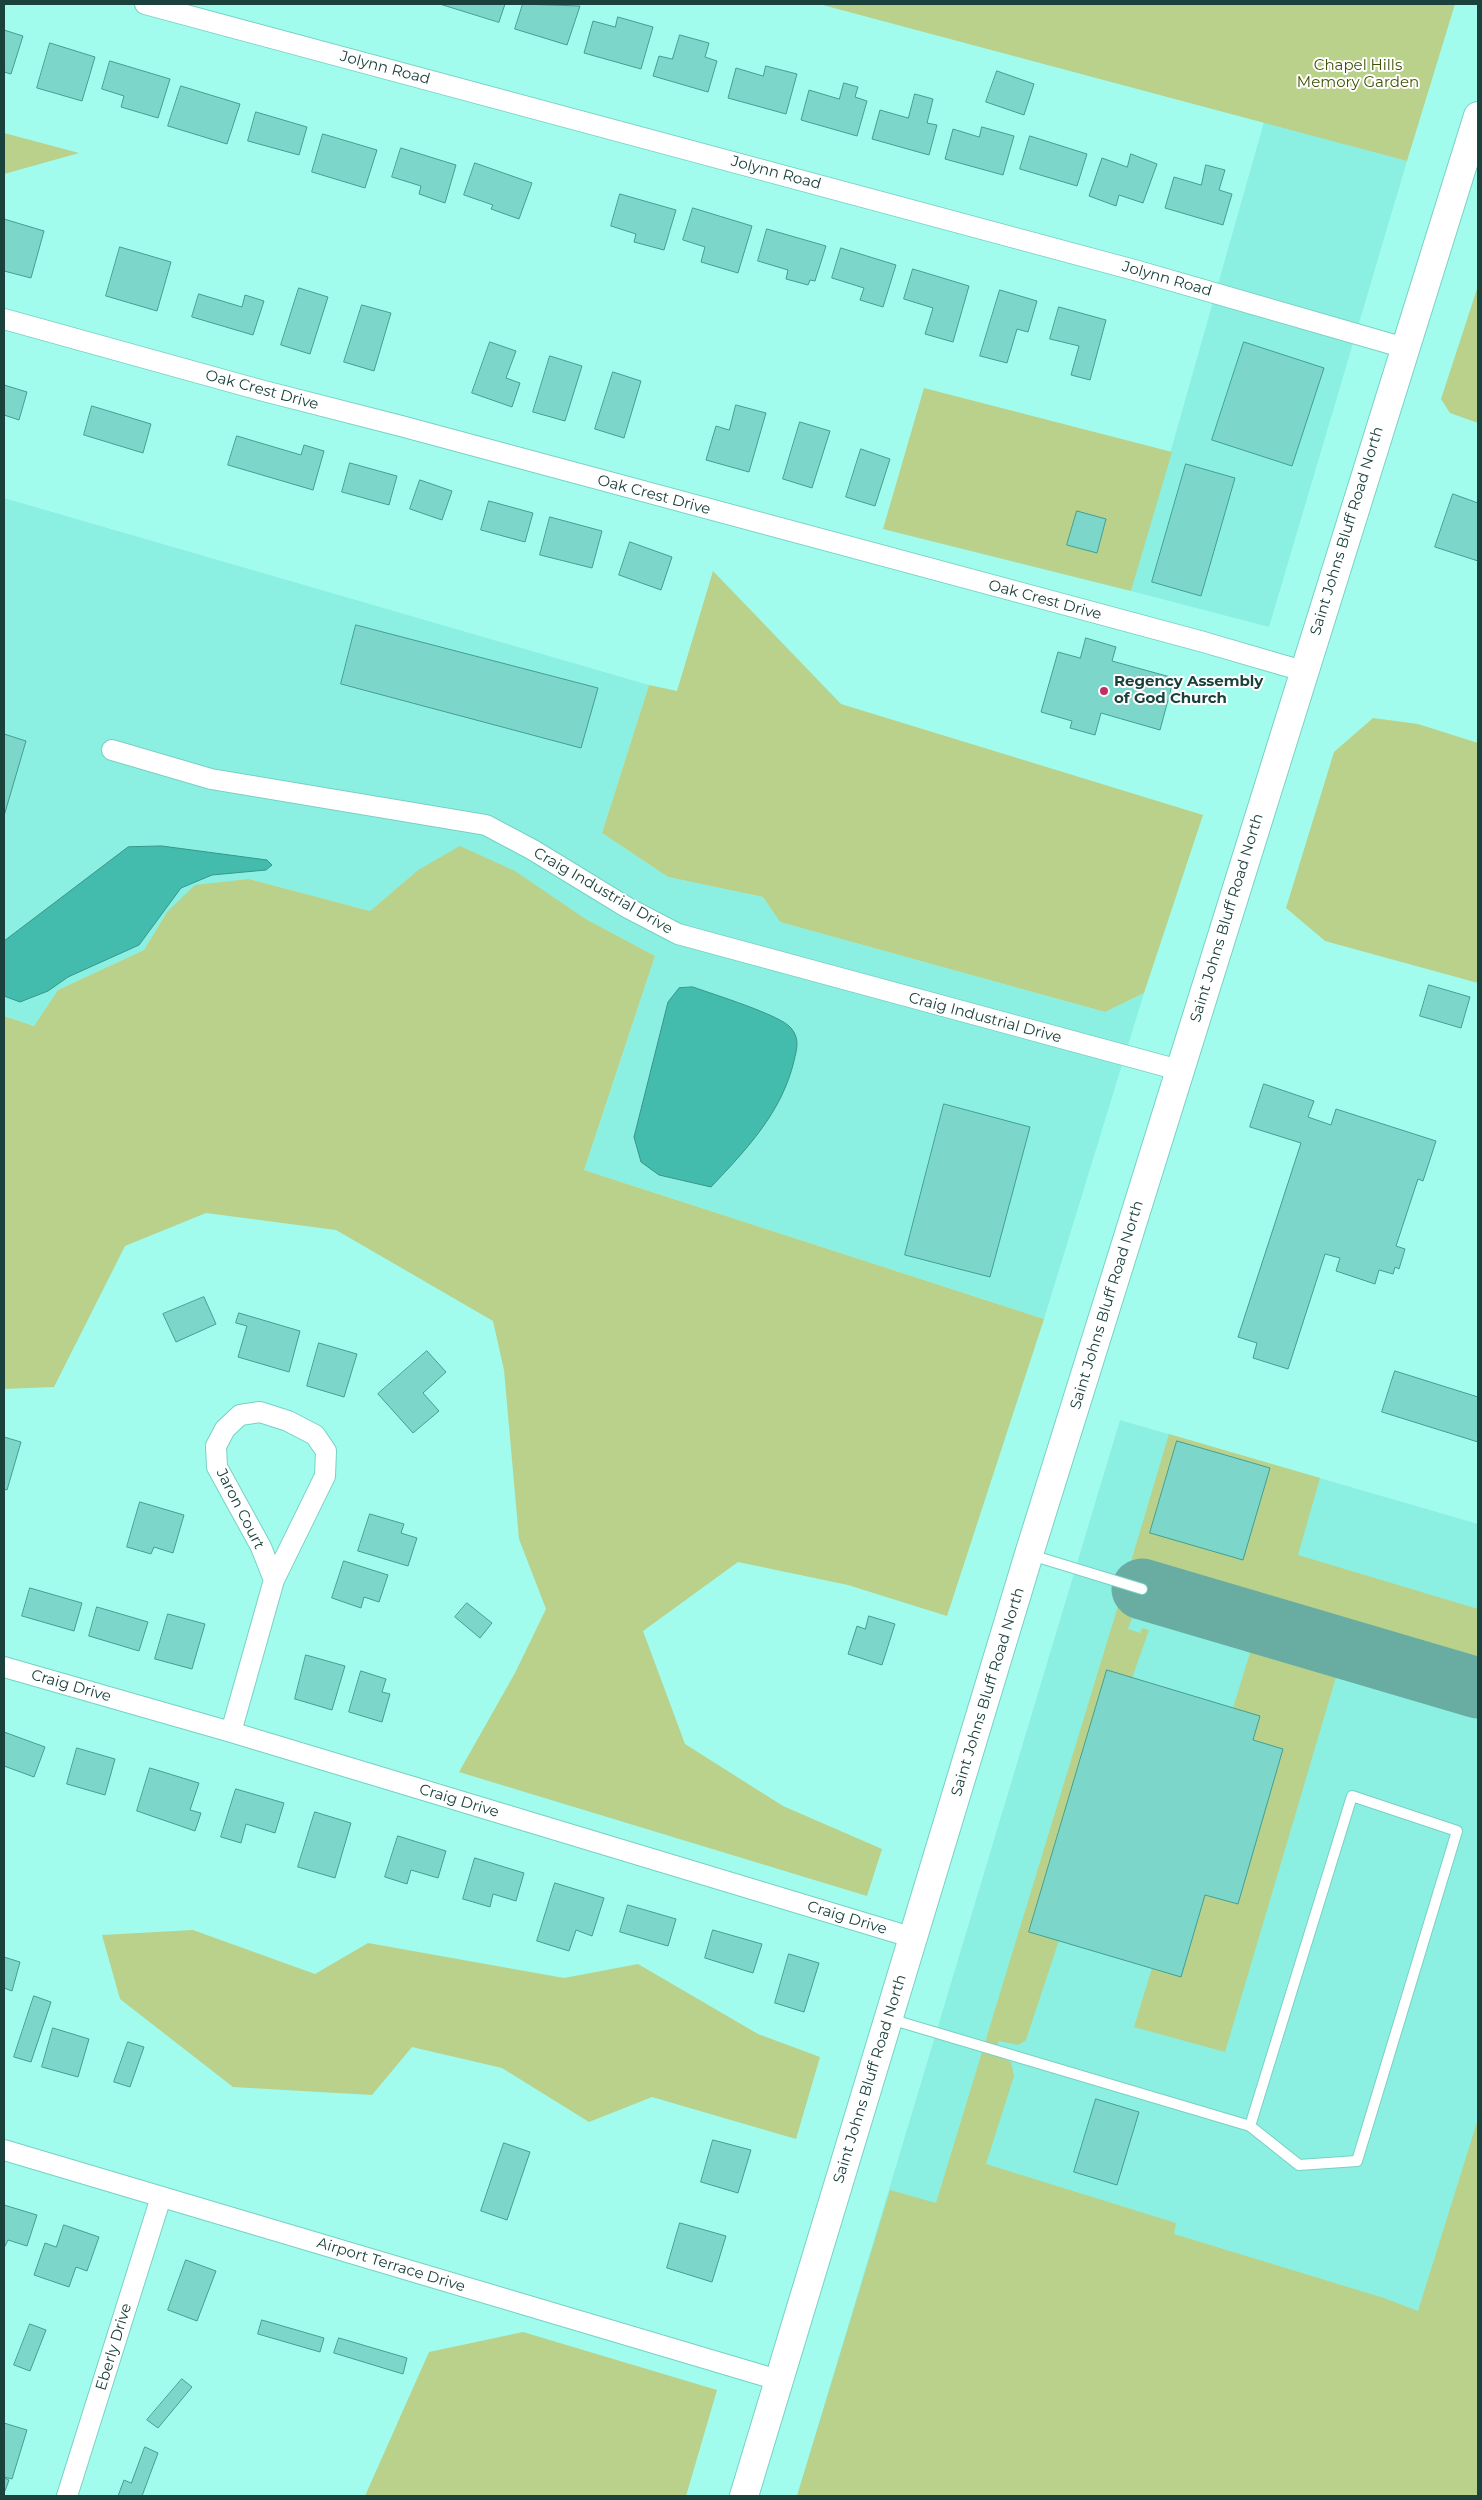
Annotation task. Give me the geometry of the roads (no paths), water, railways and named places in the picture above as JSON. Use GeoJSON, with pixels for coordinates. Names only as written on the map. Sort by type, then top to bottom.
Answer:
{"type":"FeatureCollection","features":[{"type":"Feature","properties":{"kind":"main road","name":"Saint Johns Bluff Road North"},"geometry":{"type":"LineString","coordinates":[[744,2496],[1029,1554],[1303,671],[1478,116]]}},
{"type":"Feature","properties":{"kind":"street","name":"Jolynn Road"},"geometry":{"type":"LineString","coordinates":[[145,4],[1138,271],[1405,348]]}},
{"type":"Feature","properties":{"kind":"street","name":"Oak Crest Drive"},"geometry":{"type":"LineString","coordinates":[[4,319],[242,386],[401,426],[1200,641],[1303,671]]}},
{"type":"Feature","properties":{"kind":"street","name":"Craig Industrial Drive"},"geometry":{"type":"LineString","coordinates":[[112,750],[211,778],[486,825],[532,850],[628,908],[678,934],[1179,1070]]}},
{"type":"Feature","properties":{"kind":"street","name":"Jaron Court"},"geometry":{"type":"LineString","coordinates":[[231,1732],[274,1580],[325,1476],[326,1451],[315,1435],[288,1420],[260,1412],[240,1415],[225,1428],[216,1446],[217,1467],[261,1547],[274,1580]]}},
{"type":"Feature","properties":{"kind":"street","name":"Craig Drive"},"geometry":{"type":"LineString","coordinates":[[4,1667],[231,1732],[914,1938]]}},
{"type":"Feature","properties":{"kind":"street","name":"Airport Terrace Drive"},"geometry":{"type":"LineString","coordinates":[[4,2150],[778,2380]]}},
{"type":"Feature","properties":{"kind":"street","name":"Eberly Drive"},"geometry":{"type":"LineString","coordinates":[[67,2496],[161,2197]]}},
{"type":"Feature","properties":{"kind":"lane"},"geometry":{"type":"LineString","coordinates":[[1029,1554],[1142,1589]]}},
{"type":"Feature","properties":{"kind":"lane"},"geometry":{"type":"LineString","coordinates":[[889,2019],[1250,2126],[1299,2165],[1357,2161],[1457,1831],[1352,1796],[1250,2126]]}},
{"type":"Feature","properties":{"kind":"place","name":"Regency Assembly of God Church"},"geometry":{"type":"Point","coordinates":[1104,691]}},
{"type":"Feature","properties":{"kind":"park label","name":"Chapel Hills Memory Garden"},"geometry":{"type":"Point","coordinates":[1358,74]}}]}
